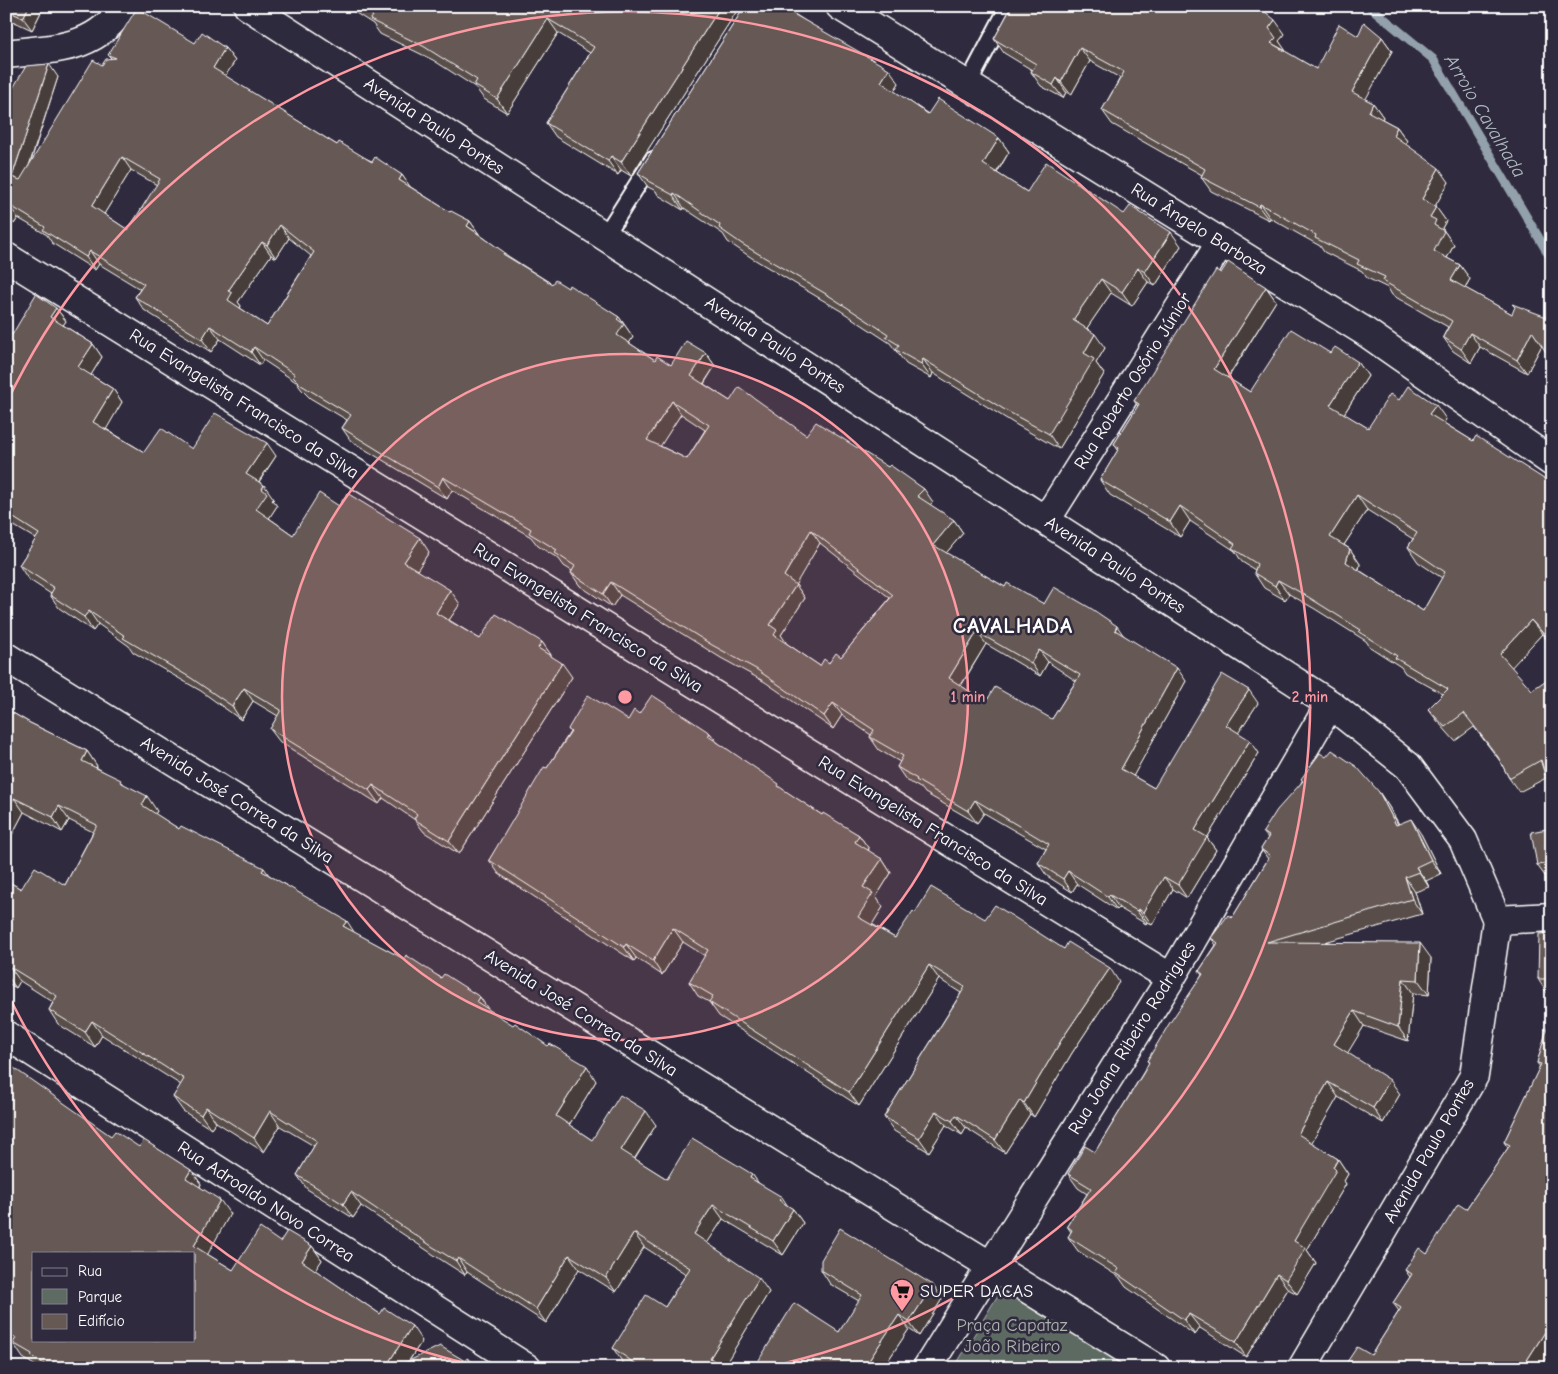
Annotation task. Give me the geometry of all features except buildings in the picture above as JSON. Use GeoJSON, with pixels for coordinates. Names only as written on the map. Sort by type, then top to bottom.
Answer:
{"type":"FeatureCollection","features":[{"type":"Feature","properties":{"kind":"street"},"geometry":{"type":"LineString","coordinates":[[6,54],[68,47],[84,42],[102,32],[124,6]]}},
{"type":"Feature","properties":{"kind":"street","name":"Avenida Paulo Pontes"},"geometry":{"type":"LineString","coordinates":[[248,6],[1330,704],[1408,766],[1463,840],[1497,920],[1474,1076],[1302,1368]]}},
{"type":"Feature","properties":{"kind":"street","name":"Rua Ângelo Barboza"},"geometry":{"type":"LineString","coordinates":[[840,6],[1364,331],[1548,454]]}},
{"type":"Feature","properties":{"kind":"street","name":"Rua Roberto Osório Júnior"},"geometry":{"type":"LineString","coordinates":[[1046,520],[1221,242]]}},
{"type":"Feature","properties":{"kind":"street","name":"Rua Evangelista Francisco da Silva"},"geometry":{"type":"LineString","coordinates":[[6,257],[1171,978]]}},
{"type":"Feature","properties":{"kind":"street","name":"Avenida José Correa da Silva"},"geometry":{"type":"LineString","coordinates":[[6,657],[1156,1368]]}},
{"type":"Feature","properties":{"kind":"street","name":"Rua Joana Ribeiro Rodrigues"},"geometry":{"type":"LineString","coordinates":[[927,1368],[1171,978],[1330,704]]}},
{"type":"Feature","properties":{"kind":"street"},"geometry":{"type":"LineString","coordinates":[[1497,920],[1552,916]]}},
{"type":"Feature","properties":{"kind":"street","name":"Rua Adroaldo Novo Correa"},"geometry":{"type":"LineString","coordinates":[[6,1036],[527,1368]]}},
{"type":"Feature","properties":{"kind":"lane"},"geometry":{"type":"LineString","coordinates":[[967,86],[1009,6]]}},
{"type":"Feature","properties":{"kind":"lane"},"geometry":{"type":"LineString","coordinates":[[605,236],[662,146]]}},
{"type":"Feature","properties":{"kind":"green space","name":"Praça Capataz João Ribeiro"},"geometry":{"type":"Polygon","coordinates":[[[1001,1290],[1130,1368],[954,1368],[1001,1290]]]}},
{"type":"Feature","properties":{"kind":"waterway","name":"Arroio Cavalhada"},"geometry":{"type":"LineString","coordinates":[[1369,6],[1433,59],[1552,260]]}},
{"type":"Feature","properties":{"kind":"place","name":"SUPER DACAS"},"geometry":{"type":"Point","coordinates":[902,1312]}},
{"type":"Feature","properties":{"kind":"district","name":"CAVALHADA"},"geometry":{"type":"Point","coordinates":[1013,626]}}]}
